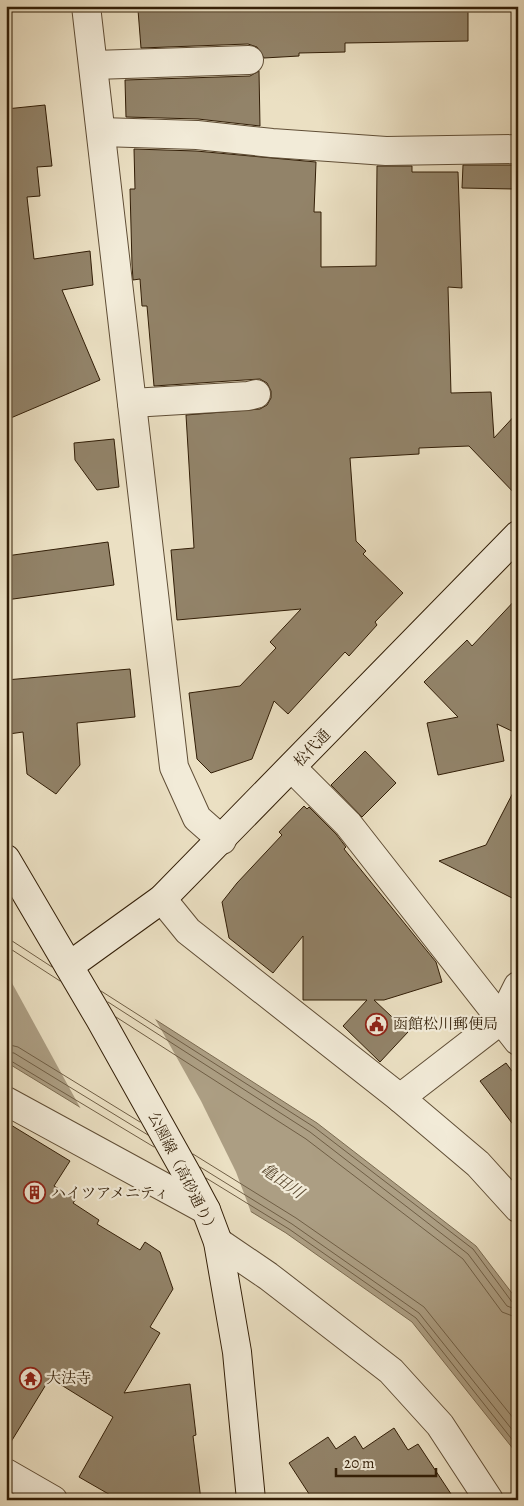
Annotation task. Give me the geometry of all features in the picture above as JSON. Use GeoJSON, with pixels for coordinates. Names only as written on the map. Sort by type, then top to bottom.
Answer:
{"type":"FeatureCollection","features":[{"type":"Feature","properties":{"kind":"street"},"geometry":{"type":"LineString","coordinates":[[86,6],[174,767],[197,818],[222,840]]}},
{"type":"Feature","properties":{"kind":"street"},"geometry":{"type":"LineString","coordinates":[[94,65],[249,60]]}},
{"type":"Feature","properties":{"kind":"street"},"geometry":{"type":"LineString","coordinates":[[101,132],[197,135],[272,143],[386,151],[518,148]]}},
{"type":"Feature","properties":{"kind":"street"},"geometry":{"type":"LineString","coordinates":[[132,402],[256,394]]}},
{"type":"Feature","properties":{"kind":"street","name":"松代通"},"geometry":{"type":"LineString","coordinates":[[68,966],[162,899],[222,840],[518,535]]}},
{"type":"Feature","properties":{"kind":"street"},"geometry":{"type":"LineString","coordinates":[[292,768],[348,824],[518,1042]]}},
{"type":"Feature","properties":{"kind":"street","name":"公園線（高砂通り）"},"geometry":{"type":"LineString","coordinates":[[6,859],[206,1210],[218,1242],[237,1352],[252,1500]]}},
{"type":"Feature","properties":{"kind":"street"},"geometry":{"type":"LineString","coordinates":[[162,899],[188,931],[400,1098],[478,1164],[518,1208]]}},
{"type":"Feature","properties":{"kind":"street"},"geometry":{"type":"LineString","coordinates":[[400,1098],[501,1020],[518,986]]}},
{"type":"Feature","properties":{"kind":"street"},"geometry":{"type":"LineString","coordinates":[[6,1100],[206,1210]]}},
{"type":"Feature","properties":{"kind":"street"},"geometry":{"type":"LineString","coordinates":[[218,1242],[268,1276],[391,1372],[440,1425],[489,1500]]}},
{"type":"Feature","properties":{"kind":"street"},"geometry":{"type":"LineString","coordinates":[[6,1473],[53,1500]]}},
{"type":"Feature","properties":{"kind":"water","name":"亀田川"},"geometry":{"type":"Polygon","coordinates":[[[6,924],[317,1123],[476,1246],[518,1301],[518,1455],[412,1322],[286,1233],[6,1062],[6,924]]]}},
{"type":"Feature","properties":{"kind":"pier"},"geometry":{"type":"Polygon","coordinates":[[[6,922],[153,1015],[201,1101],[236,1172],[252,1215],[82,1111],[6,972],[6,922]]]}},
{"type":"Feature","properties":{"kind":"building"},"geometry":{"type":"Polygon","coordinates":[[[182,6],[468,6],[468,41],[345,43],[345,52],[299,53],[299,56],[264,58],[257,47],[248,44],[141,48],[138,10],[182,6]]]}},
{"type":"Feature","properties":{"kind":"building"},"geometry":{"type":"Polygon","coordinates":[[[259,71],[260,126],[198,119],[126,117],[125,80],[250,76],[259,71]]]}},
{"type":"Feature","properties":{"kind":"building"},"geometry":{"type":"Polygon","coordinates":[[[45,105],[52,166],[37,167],[40,196],[27,197],[34,259],[90,251],[93,285],[62,290],[100,380],[6,420],[6,109],[45,105]]]}},
{"type":"Feature","properties":{"kind":"building"},"geometry":{"type":"Polygon","coordinates":[[[134,149],[196,151],[316,162],[314,212],[321,212],[321,267],[376,266],[377,166],[412,166],[412,172],[458,172],[462,288],[448,287],[451,393],[491,392],[494,438],[518,412],[518,497],[469,446],[419,448],[419,454],[350,458],[356,541],[366,551],[363,554],[403,593],[375,622],[377,625],[349,656],[345,652],[288,714],[274,701],[252,759],[211,773],[197,759],[189,693],[240,686],[276,648],[270,642],[301,609],[177,620],[171,550],[194,548],[186,415],[260,409],[267,405],[271,398],[271,391],[267,383],[260,379],[154,386],[147,306],[142,306],[140,279],[133,280],[130,189],[135,189],[134,149]]]}},
{"type":"Feature","properties":{"kind":"building"},"geometry":{"type":"Polygon","coordinates":[[[463,165],[514,165],[513,189],[462,188],[463,165]]]}},
{"type":"Feature","properties":{"kind":"building"},"geometry":{"type":"Polygon","coordinates":[[[114,439],[119,487],[97,490],[75,460],[74,443],[114,439]]]}},
{"type":"Feature","properties":{"kind":"building"},"geometry":{"type":"Polygon","coordinates":[[[108,542],[114,585],[6,600],[6,556],[108,542]]]}},
{"type":"Feature","properties":{"kind":"building"},"geometry":{"type":"Polygon","coordinates":[[[518,597],[518,734],[497,724],[504,761],[438,775],[427,723],[458,717],[424,682],[467,640],[472,646],[518,597]]]}},
{"type":"Feature","properties":{"kind":"building"},"geometry":{"type":"Polygon","coordinates":[[[130,669],[135,717],[77,723],[80,765],[56,794],[27,774],[23,732],[9,734],[6,680],[130,669]]]}},
{"type":"Feature","properties":{"kind":"building"},"geometry":{"type":"Polygon","coordinates":[[[365,751],[396,783],[362,817],[331,785],[365,751]]]}},
{"type":"Feature","properties":{"kind":"building"},"geometry":{"type":"Polygon","coordinates":[[[518,783],[518,901],[439,861],[486,845],[518,783]]]}},
{"type":"Feature","properties":{"kind":"building"},"geometry":{"type":"Polygon","coordinates":[[[304,806],[307,809],[309,807],[336,834],[346,847],[344,849],[436,962],[442,982],[384,1000],[374,1000],[408,1032],[380,1062],[343,1026],[367,1000],[303,1000],[303,936],[273,973],[229,938],[222,902],[237,883],[282,835],[279,832],[304,806]]]}},
{"type":"Feature","properties":{"kind":"building"},"geometry":{"type":"Polygon","coordinates":[[[506,1063],[518,1079],[518,1131],[480,1081],[506,1063]]]}},
{"type":"Feature","properties":{"kind":"building"},"geometry":{"type":"Polygon","coordinates":[[[6,1122],[70,1161],[54,1186],[76,1199],[73,1203],[99,1220],[97,1224],[140,1250],[145,1242],[160,1252],[173,1289],[150,1327],[160,1333],[124,1393],[190,1384],[196,1435],[193,1436],[201,1500],[119,1500],[79,1477],[113,1417],[50,1378],[6,1450],[6,1122]]]}},
{"type":"Feature","properties":{"kind":"building"},"geometry":{"type":"Polygon","coordinates":[[[394,1428],[408,1450],[418,1444],[455,1500],[313,1500],[289,1463],[328,1437],[336,1449],[355,1436],[363,1449],[394,1428]]]}},
{"type":"Feature","properties":{"kind":"place","name":"函館松川郵便局"},"geometry":{"type":"Point","coordinates":[377,1024]}},
{"type":"Feature","properties":{"kind":"place","name":"ハイツアメニティ"},"geometry":{"type":"Point","coordinates":[35,1193]}},
{"type":"Feature","properties":{"kind":"place","name":"大法寺"},"geometry":{"type":"Point","coordinates":[30,1378]}}]}
